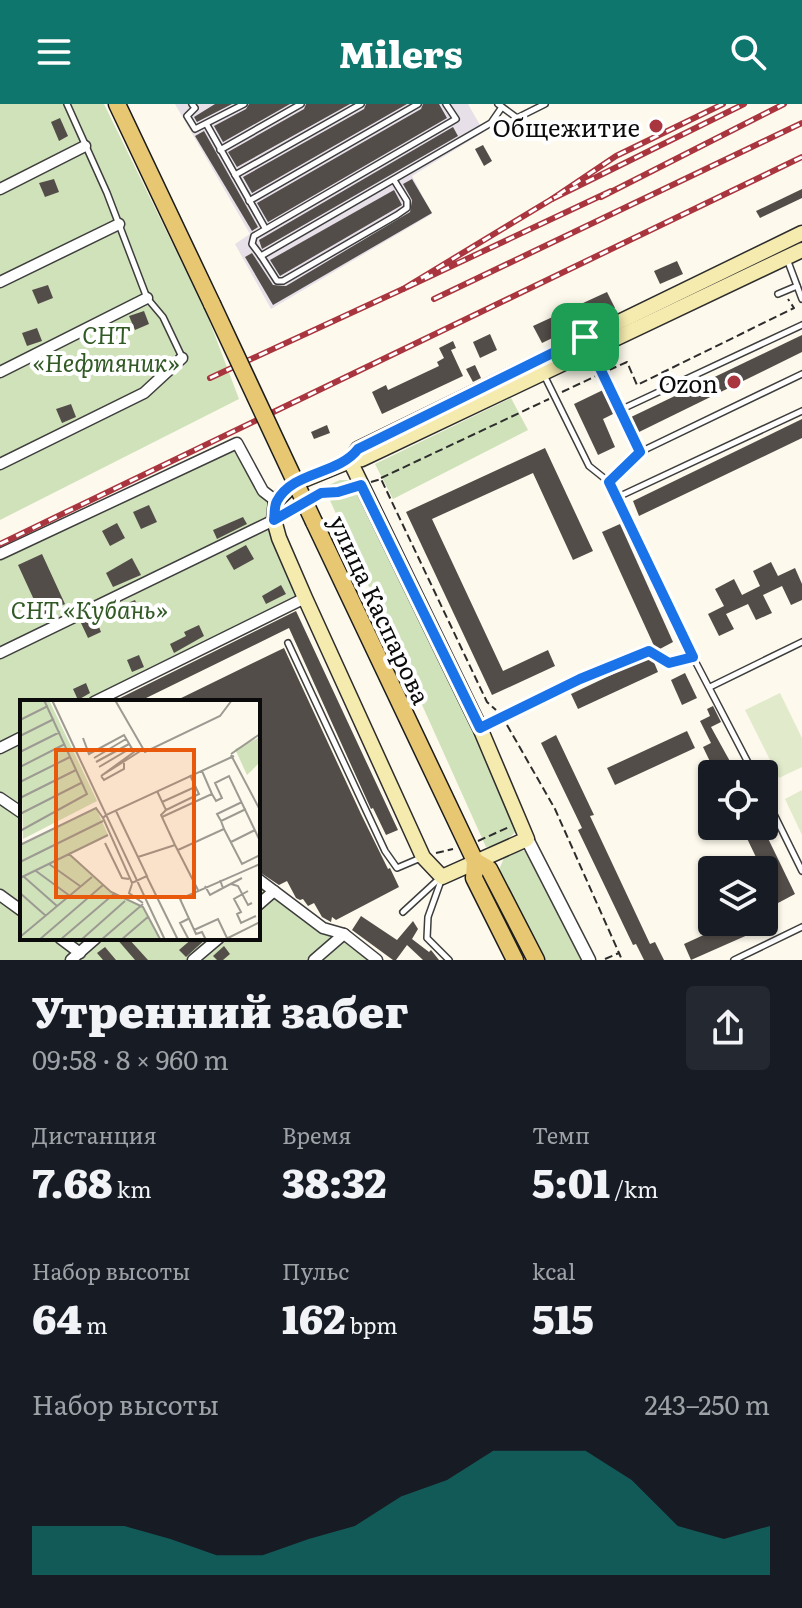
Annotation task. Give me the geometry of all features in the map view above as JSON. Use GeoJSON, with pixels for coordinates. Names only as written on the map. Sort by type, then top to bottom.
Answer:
{"type":"FeatureCollection","features":[{"type":"Feature","properties":{"kind":"main road","name":"улица Каспарова"},"geometry":{"type":"LineString","coordinates":[[117,104],[314,522],[482,865],[536,960]]}},
{"type":"Feature","properties":{"kind":"main road"},"geometry":{"type":"LineString","coordinates":[[541,367],[591,352],[783,250],[802,233]]}},
{"type":"Feature","properties":{"kind":"main road"},"geometry":{"type":"LineString","coordinates":[[527,839],[482,865],[442,877],[423,857],[279,538],[274,520],[276,501],[294,484],[362,459],[541,367],[585,337],[783,250],[802,250]]}},
{"type":"Feature","properties":{"kind":"main road","name":"улица Каспарова"},"geometry":{"type":"LineString","coordinates":[[350,461],[480,728],[527,839]]}},
{"type":"Feature","properties":{"kind":"main road","name":"улица Каспарова"},"geometry":{"type":"LineString","coordinates":[[482,865],[474,878],[515,960]]}},
{"type":"Feature","properties":{"kind":"street"},"geometry":{"type":"LineString","coordinates":[[0,189],[85,146]]}},
{"type":"Feature","properties":{"kind":"street"},"geometry":{"type":"LineString","coordinates":[[0,282],[119,224]]}},
{"type":"Feature","properties":{"kind":"street"},"geometry":{"type":"LineString","coordinates":[[0,372],[147,298]]}},
{"type":"Feature","properties":{"kind":"street"},"geometry":{"type":"LineString","coordinates":[[585,337],[591,352]]}},
{"type":"Feature","properties":{"kind":"street"},"geometry":{"type":"LineString","coordinates":[[0,464],[144,393],[182,358]]}},
{"type":"Feature","properties":{"kind":"street"},"geometry":{"type":"LineString","coordinates":[[0,554],[237,443],[263,491],[276,501]]}},
{"type":"Feature","properties":{"kind":"street"},"geometry":{"type":"LineString","coordinates":[[0,653],[274,520]]}},
{"type":"Feature","properties":{"kind":"street"},"geometry":{"type":"LineString","coordinates":[[98,700],[305,598]]}},
{"type":"Feature","properties":{"kind":"street"},"geometry":{"type":"LineString","coordinates":[[0,748],[20,738]]}},
{"type":"Feature","properties":{"kind":"street"},"geometry":{"type":"LineString","coordinates":[[0,798],[20,812]]}},
{"type":"Feature","properties":{"kind":"street","name":"улица Каспарова"},"geometry":{"type":"LineString","coordinates":[[527,839],[589,960]]}},
{"type":"Feature","properties":{"kind":"street"},"geometry":{"type":"LineString","coordinates":[[260,880],[323,928],[344,934],[377,960]]}},
{"type":"Feature","properties":{"kind":"street"},"geometry":{"type":"LineString","coordinates":[[260,903],[274,891]]}},
{"type":"Feature","properties":{"kind":"street"},"geometry":{"type":"LineString","coordinates":[[0,895],[20,910]]}},
{"type":"Feature","properties":{"kind":"street"},"geometry":{"type":"LineString","coordinates":[[314,960],[344,934]]}},
{"type":"Feature","properties":{"kind":"street"},"geometry":{"type":"LineString","coordinates":[[62,940],[76,956],[94,940]]}},
{"type":"Feature","properties":{"kind":"street"},"geometry":{"type":"LineString","coordinates":[[193,960],[217,940]]}},
{"type":"Feature","properties":{"kind":"lane"},"geometry":{"type":"LineString","coordinates":[[67,104],[147,298],[170,328],[182,358]]}},
{"type":"Feature","properties":{"kind":"lane"},"geometry":{"type":"LineString","coordinates":[[192,104],[195,108],[187,116],[195,129],[244,104]]}},
{"type":"Feature","properties":{"kind":"lane"},"geometry":{"type":"LineString","coordinates":[[220,150],[301,104]]}},
{"type":"Feature","properties":{"kind":"lane"},"geometry":{"type":"LineString","coordinates":[[235,175],[361,104]]}},
{"type":"Feature","properties":{"kind":"lane"},"geometry":{"type":"LineString","coordinates":[[249,201],[418,104]]}},
{"type":"Feature","properties":{"kind":"lane"},"geometry":{"type":"LineString","coordinates":[[394,180],[407,201],[407,208],[283,281],[277,281],[271,275],[252,244],[254,236],[265,228],[456,119],[446,104]]}},
{"type":"Feature","properties":{"kind":"lane"},"geometry":{"type":"LineString","coordinates":[[261,256],[491,123],[500,106],[517,118],[545,104]]}},
{"type":"Feature","properties":{"kind":"lane"},"geometry":{"type":"LineString","coordinates":[[207,125],[265,228]]}},
{"type":"Feature","properties":{"kind":"lane"},"geometry":{"type":"LineString","coordinates":[[783,250],[802,299]]}},
{"type":"Feature","properties":{"kind":"lane"},"geometry":{"type":"LineString","coordinates":[[778,294],[797,286]]}},
{"type":"Feature","properties":{"kind":"lane"},"geometry":{"type":"LineString","coordinates":[[620,410],[802,325]]}},
{"type":"Feature","properties":{"kind":"lane"},"geometry":{"type":"LineString","coordinates":[[591,352],[640,452]]}},
{"type":"Feature","properties":{"kind":"lane"},"geometry":{"type":"LineString","coordinates":[[541,367],[589,466],[609,482],[618,497],[693,657],[747,760]]}},
{"type":"Feature","properties":{"kind":"lane"},"geometry":{"type":"LineString","coordinates":[[609,482],[640,452],[802,374]]}},
{"type":"Feature","properties":{"kind":"lane"},"geometry":{"type":"LineString","coordinates":[[618,497],[802,411]]}},
{"type":"Feature","properties":{"kind":"lane"},"geometry":{"type":"LineString","coordinates":[[710,687],[802,642]]}},
{"type":"Feature","properties":{"kind":"lane"},"geometry":{"type":"LineString","coordinates":[[288,643],[385,851],[397,868],[423,857]]}},
{"type":"Feature","properties":{"kind":"lane"},"geometry":{"type":"LineString","coordinates":[[480,728],[580,679],[649,651],[669,663],[693,657]]}},
{"type":"Feature","properties":{"kind":"lane"},"geometry":{"type":"LineString","coordinates":[[778,822],[802,871]]}},
{"type":"Feature","properties":{"kind":"lane"},"geometry":{"type":"LineString","coordinates":[[403,912],[442,877]]}},
{"type":"Feature","properties":{"kind":"lane"},"geometry":{"type":"LineString","coordinates":[[442,877],[428,917],[427,938],[449,960]]}},
{"type":"Feature","properties":{"kind":"lane"},"geometry":{"type":"LineString","coordinates":[[734,960],[802,927]]}},
{"type":"Feature","properties":{"kind":"path"},"geometry":{"type":"LineString","coordinates":[[308,499],[381,479],[627,362],[637,385],[794,308],[787,297],[797,286]]}},
{"type":"Feature","properties":{"kind":"path"},"geometry":{"type":"LineString","coordinates":[[381,479],[487,702],[502,717],[555,809],[622,960]]}},
{"type":"Feature","properties":{"kind":"path"},"geometry":{"type":"LineString","coordinates":[[605,959],[619,953]]}},
{"type":"Feature","properties":{"kind":"shaded area"},"geometry":{"type":"Polygon","coordinates":[[[175,104],[468,104],[484,132],[412,176],[432,214],[271,309],[235,244],[250,234],[175,104]]]}},
{"type":"Feature","properties":{"kind":"green space","name":"СНТ «Нефтяник»"},"geometry":{"type":"Polygon","coordinates":[[[0,104],[104,104],[206,312],[239,399],[0,520],[0,104]]]}},
{"type":"Feature","properties":{"kind":"green space"},"geometry":{"type":"Polygon","coordinates":[[[511,398],[528,430],[393,499],[375,464],[511,398]]]}},
{"type":"Feature","properties":{"kind":"green space","name":"СНТ «Кубань»"},"geometry":{"type":"Polygon","coordinates":[[[237,443],[263,490],[276,501],[274,520],[305,598],[98,700],[20,700],[20,940],[260,940],[260,881],[323,928],[344,934],[377,960],[0,960],[0,554],[237,443]]]}},
{"type":"Feature","properties":{"kind":"green space"},"geometry":{"type":"Polygon","coordinates":[[[340,480],[349,480],[360,492],[515,819],[515,832],[499,844],[486,847],[324,487],[340,480]]]}},
{"type":"Feature","properties":{"kind":"green space"},"geometry":{"type":"Polygon","coordinates":[[[780,693],[802,738],[802,767],[779,778],[778,760],[770,760],[745,710],[780,693]]]}},
{"type":"Feature","properties":{"kind":"green space"},"geometry":{"type":"Polygon","coordinates":[[[802,790],[802,835],[785,799],[802,790]]]}},
{"type":"Feature","properties":{"kind":"green space"},"geometry":{"type":"Polygon","coordinates":[[[516,850],[527,851],[583,960],[540,960],[498,872],[504,858],[516,850]]]}},
{"type":"Feature","properties":{"kind":"building"},"geometry":{"type":"Polygon","coordinates":[[[215,104],[232,104],[197,122],[194,117],[215,104]]]}},
{"type":"Feature","properties":{"kind":"building"},"geometry":{"type":"Polygon","coordinates":[[[249,104],[290,104],[223,142],[214,126],[246,109],[249,104]]]}},
{"type":"Feature","properties":{"kind":"building"},"geometry":{"type":"Polygon","coordinates":[[[306,104],[350,104],[237,167],[228,152],[304,109],[306,104]]]}},
{"type":"Feature","properties":{"kind":"building"},"geometry":{"type":"Polygon","coordinates":[[[366,104],[407,104],[252,193],[243,177],[364,109],[366,104]]]}},
{"type":"Feature","properties":{"kind":"building"},"geometry":{"type":"Polygon","coordinates":[[[423,104],[439,104],[447,118],[268,222],[257,203],[421,109],[423,104]]]}},
{"type":"Feature","properties":{"kind":"building"},"geometry":{"type":"Polygon","coordinates":[[[60,118],[68,136],[59,141],[51,122],[60,118]]]}},
{"type":"Feature","properties":{"kind":"building"},"geometry":{"type":"Polygon","coordinates":[[[453,127],[458,136],[262,249],[259,240],[453,127]]]}},
{"type":"Feature","properties":{"kind":"building"},"geometry":{"type":"Polygon","coordinates":[[[204,131],[258,227],[252,231],[195,136],[204,131]]]}},
{"type":"Feature","properties":{"kind":"building"},"geometry":{"type":"Polygon","coordinates":[[[483,145],[492,161],[484,166],[475,149],[483,145]]]}},
{"type":"Feature","properties":{"kind":"building"},"geometry":{"type":"Polygon","coordinates":[[[54,179],[59,192],[45,197],[39,183],[54,179]]]}},
{"type":"Feature","properties":{"kind":"building"},"geometry":{"type":"Polygon","coordinates":[[[412,179],[432,213],[273,305],[245,257],[252,253],[273,285],[286,286],[410,212],[412,200],[403,184],[412,179]]]}},
{"type":"Feature","properties":{"kind":"building"},"geometry":{"type":"Polygon","coordinates":[[[802,189],[802,198],[760,218],[756,211],[802,189]]]}},
{"type":"Feature","properties":{"kind":"building"},"geometry":{"type":"Polygon","coordinates":[[[394,190],[402,205],[280,276],[270,260],[394,190]]]}},
{"type":"Feature","properties":{"kind":"building"},"geometry":{"type":"Polygon","coordinates":[[[677,261],[683,274],[660,284],[654,271],[677,261]]]}},
{"type":"Feature","properties":{"kind":"building"},"geometry":{"type":"Polygon","coordinates":[[[48,285],[53,298],[38,304],[32,290],[48,285]]]}},
{"type":"Feature","properties":{"kind":"building"},"geometry":{"type":"Polygon","coordinates":[[[607,292],[615,308],[542,343],[533,326],[607,292]]]}},
{"type":"Feature","properties":{"kind":"building"},"geometry":{"type":"Polygon","coordinates":[[[144,311],[149,324],[135,330],[129,316],[144,311]]]}},
{"type":"Feature","properties":{"kind":"building"},"geometry":{"type":"Polygon","coordinates":[[[37,328],[42,341],[27,346],[22,333],[37,328]]]}},
{"type":"Feature","properties":{"kind":"building"},"geometry":{"type":"Polygon","coordinates":[[[490,334],[497,350],[480,358],[473,342],[490,334]]]}},
{"type":"Feature","properties":{"kind":"building"},"geometry":{"type":"Polygon","coordinates":[[[802,335],[802,352],[637,433],[629,418],[802,335]]]}},
{"type":"Feature","properties":{"kind":"building"},"geometry":{"type":"Polygon","coordinates":[[[453,341],[456,348],[451,350],[463,376],[382,414],[372,392],[386,385],[388,390],[439,366],[437,362],[444,358],[439,348],[453,341]]]}},
{"type":"Feature","properties":{"kind":"building"},"geometry":{"type":"Polygon","coordinates":[[[475,365],[481,378],[473,382],[466,369],[475,365]]]}},
{"type":"Feature","properties":{"kind":"building"},"geometry":{"type":"Polygon","coordinates":[[[603,390],[615,413],[603,419],[615,447],[598,455],[574,404],[603,390]]]}},
{"type":"Feature","properties":{"kind":"building"},"geometry":{"type":"Polygon","coordinates":[[[71,404],[76,417],[62,423],[56,409],[71,404]]]}},
{"type":"Feature","properties":{"kind":"building"},"geometry":{"type":"Polygon","coordinates":[[[802,419],[802,438],[639,516],[633,501],[802,419]]]}},
{"type":"Feature","properties":{"kind":"building"},"geometry":{"type":"Polygon","coordinates":[[[327,425],[330,433],[314,439],[311,432],[327,425]]]}},
{"type":"Feature","properties":{"kind":"building"},"geometry":{"type":"Polygon","coordinates":[[[545,448],[593,551],[573,560],[533,473],[432,519],[503,671],[548,650],[555,666],[492,695],[406,512],[545,448]]]}},
{"type":"Feature","properties":{"kind":"building"},"geometry":{"type":"Polygon","coordinates":[[[149,505],[157,522],[141,529],[133,512],[149,505]]]}},
{"type":"Feature","properties":{"kind":"building"},"geometry":{"type":"Polygon","coordinates":[[[243,517],[247,524],[217,539],[213,530],[243,517]]]}},
{"type":"Feature","properties":{"kind":"building"},"geometry":{"type":"Polygon","coordinates":[[[117,523],[125,538],[110,546],[102,531],[117,523]]]}},
{"type":"Feature","properties":{"kind":"building"},"geometry":{"type":"Polygon","coordinates":[[[620,524],[673,642],[658,650],[602,532],[620,524]]]}},
{"type":"Feature","properties":{"kind":"building"},"geometry":{"type":"Polygon","coordinates":[[[246,545],[254,559],[234,570],[226,556],[246,545]]]}},
{"type":"Feature","properties":{"kind":"building"},"geometry":{"type":"Polygon","coordinates":[[[42,554],[65,604],[39,617],[18,565],[42,554]]]}},
{"type":"Feature","properties":{"kind":"building"},"geometry":{"type":"Polygon","coordinates":[[[132,558],[141,575],[113,587],[106,573],[132,558]]]}},
{"type":"Feature","properties":{"kind":"building"},"geometry":{"type":"Polygon","coordinates":[[[771,562],[778,576],[795,568],[802,584],[802,600],[791,605],[782,586],[763,595],[772,613],[756,620],[748,604],[726,614],[734,629],[719,636],[708,614],[724,606],[715,589],[734,579],[742,595],[760,586],[753,571],[771,562]]]}},
{"type":"Feature","properties":{"kind":"building"},"geometry":{"type":"Polygon","coordinates":[[[281,585],[286,594],[266,604],[262,596],[281,585]]]}},
{"type":"Feature","properties":{"kind":"building"},"geometry":{"type":"Polygon","coordinates":[[[135,600],[141,614],[127,620],[121,606],[135,600]]]}},
{"type":"Feature","properties":{"kind":"building"},"geometry":{"type":"Polygon","coordinates":[[[296,611],[398,830],[386,835],[371,809],[289,628],[142,700],[116,700],[296,611]]]}},
{"type":"Feature","properties":{"kind":"building"},"geometry":{"type":"Polygon","coordinates":[[[95,617],[101,632],[88,638],[81,623],[95,617]]]}},
{"type":"Feature","properties":{"kind":"building"},"geometry":{"type":"Polygon","coordinates":[[[199,625],[204,636],[174,653],[170,644],[199,625]]]}},
{"type":"Feature","properties":{"kind":"building"},"geometry":{"type":"Polygon","coordinates":[[[284,648],[361,814],[399,887],[336,920],[332,917],[331,922],[322,917],[314,903],[308,906],[303,899],[296,898],[287,881],[279,885],[260,872],[260,700],[177,700],[284,648]]]}},
{"type":"Feature","properties":{"kind":"building"},"geometry":{"type":"Polygon","coordinates":[[[139,655],[144,667],[132,672],[127,660],[139,655]]]}},
{"type":"Feature","properties":{"kind":"building"},"geometry":{"type":"Polygon","coordinates":[[[649,657],[658,672],[578,709],[571,694],[649,657]]]}},
{"type":"Feature","properties":{"kind":"building"},"geometry":{"type":"Polygon","coordinates":[[[685,673],[697,698],[682,705],[671,680],[685,673]]]}},
{"type":"Feature","properties":{"kind":"building"},"geometry":{"type":"Polygon","coordinates":[[[86,683],[90,693],[78,700],[73,689],[86,683]]]}},
{"type":"Feature","properties":{"kind":"building"},"geometry":{"type":"Polygon","coordinates":[[[713,706],[721,722],[711,727],[729,760],[709,760],[703,747],[711,743],[700,721],[710,716],[707,709],[713,706]]]}},
{"type":"Feature","properties":{"kind":"building"},"geometry":{"type":"Polygon","coordinates":[[[687,731],[695,748],[615,785],[607,768],[687,731]]]}},
{"type":"Feature","properties":{"kind":"building"},"geometry":{"type":"Polygon","coordinates":[[[556,735],[650,944],[655,942],[664,960],[644,960],[636,944],[633,945],[541,743],[556,735]]]}},
{"type":"Feature","properties":{"kind":"building"},"geometry":{"type":"Polygon","coordinates":[[[748,840],[769,840],[777,856],[755,856],[748,840]]]}},
{"type":"Feature","properties":{"kind":"building"},"geometry":{"type":"Polygon","coordinates":[[[778,859],[795,894],[778,903],[778,859]]]}},
{"type":"Feature","properties":{"kind":"building"},"geometry":{"type":"Polygon","coordinates":[[[361,916],[397,940],[413,921],[418,929],[412,939],[429,952],[431,950],[439,960],[423,960],[407,945],[393,960],[352,930],[361,916]]]}},
{"type":"Feature","properties":{"kind":"building"},"geometry":{"type":"Polygon","coordinates":[[[701,936],[745,936],[691,960],[684,944],[701,936]]]}},
{"type":"Feature","properties":{"kind":"building"},"geometry":{"type":"Polygon","coordinates":[[[118,940],[130,940],[148,960],[135,960],[118,940]]]}},
{"type":"Feature","properties":{"kind":"building"},"geometry":{"type":"Polygon","coordinates":[[[191,940],[205,940],[186,957],[179,950],[191,940]]]}},
{"type":"Feature","properties":{"kind":"building"},"geometry":{"type":"Polygon","coordinates":[[[224,946],[230,954],[223,960],[217,960],[213,956],[224,946]]]}},
{"type":"Feature","properties":{"kind":"building"},"geometry":{"type":"Polygon","coordinates":[[[105,947],[116,960],[103,960],[97,953],[105,947]]]}},
{"type":"Feature","properties":{"kind":"railway"},"geometry":{"type":"LineString","coordinates":[[723,104],[616,156],[552,199],[744,104]]}},
{"type":"Feature","properties":{"kind":"railway"},"geometry":{"type":"LineString","coordinates":[[601,197],[784,104]]}},
{"type":"Feature","properties":{"kind":"railway"},"geometry":{"type":"LineString","coordinates":[[434,299],[802,123]]}},
{"type":"Feature","properties":{"kind":"railway"},"geometry":{"type":"LineString","coordinates":[[0,544],[802,157]]}},
{"type":"Feature","properties":{"kind":"railway"},"geometry":{"type":"LineString","coordinates":[[552,199],[403,289],[611,191]]}},
{"type":"Feature","properties":{"kind":"railway"},"geometry":{"type":"LineString","coordinates":[[210,378],[403,289]]}},
{"type":"Feature","properties":{"kind":"place","name":"Общежитие"},"geometry":{"type":"Point","coordinates":[656,126]}},
{"type":"Feature","properties":{"kind":"place","name":"Ozon"},"geometry":{"type":"Point","coordinates":[734,382]}},
{"type":"Feature","properties":{"kind":"route"},"geometry":{"type":"LineString","coordinates":[[585,337],[640,452],[609,482],[693,657],[669,663],[649,651],[580,679],[480,728],[361,485],[321,493],[274,520],[276,501],[294,484],[350,461],[358,449],[585,337]]}}]}
